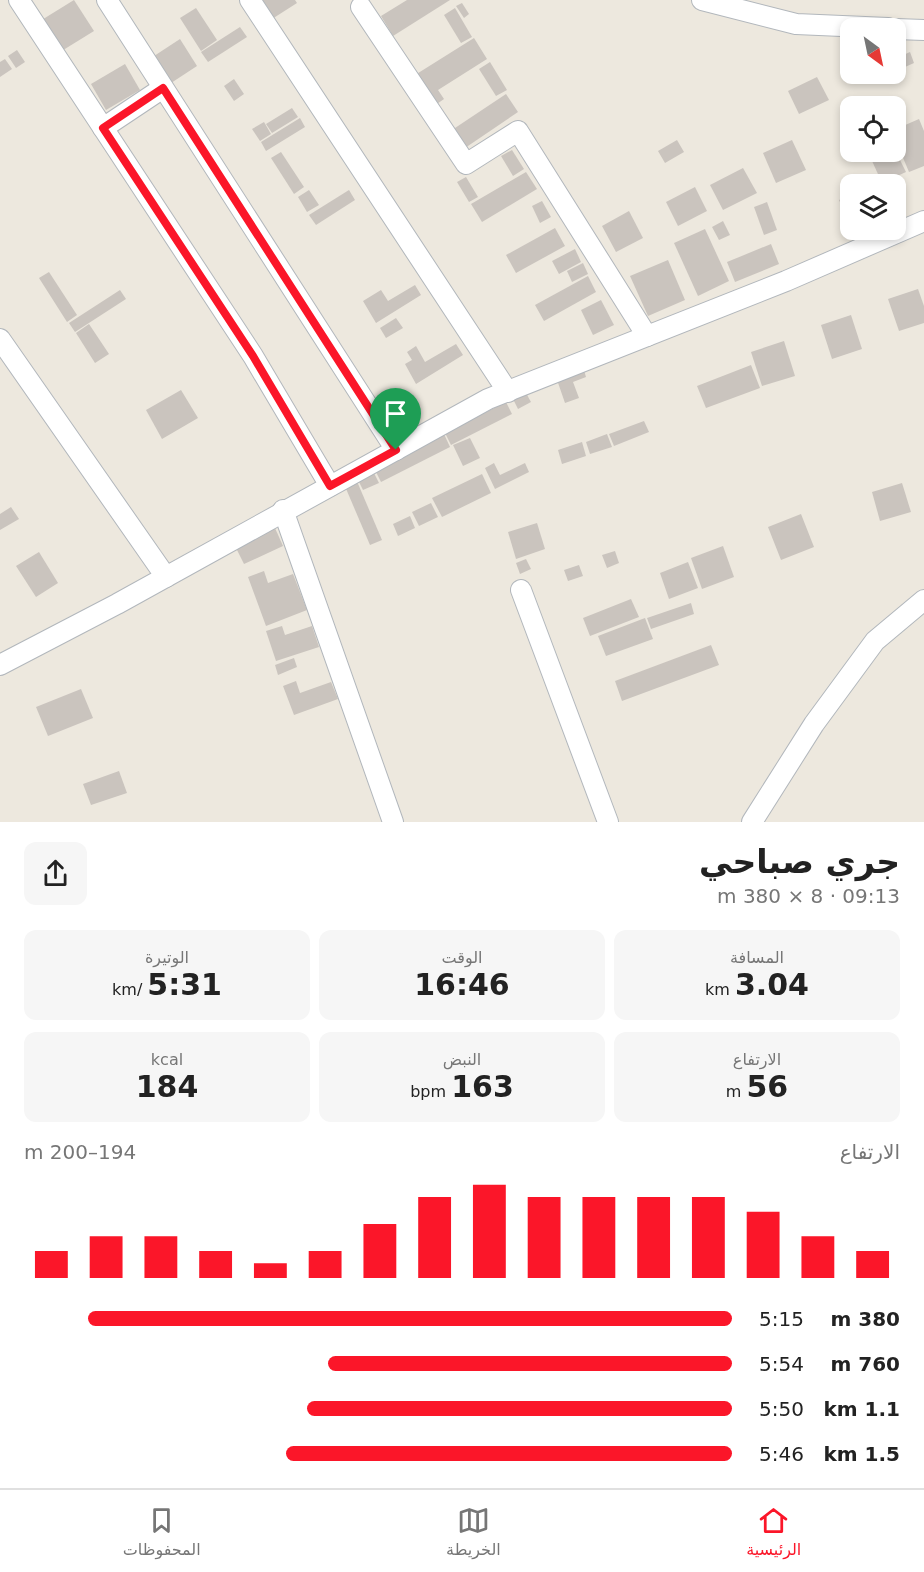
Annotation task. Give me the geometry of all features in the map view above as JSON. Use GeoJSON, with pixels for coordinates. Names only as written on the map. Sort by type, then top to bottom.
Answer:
{"type":"FeatureCollection","features":[{"type":"Feature","properties":{"kind":"street"},"geometry":{"type":"LineString","coordinates":[[19,0],[253,356],[330,486]]}},
{"type":"Feature","properties":{"kind":"street"},"geometry":{"type":"LineString","coordinates":[[107,0],[396,450]]}},
{"type":"Feature","properties":{"kind":"street"},"geometry":{"type":"LineString","coordinates":[[250,0],[508,392]]}},
{"type":"Feature","properties":{"kind":"street"},"geometry":{"type":"LineString","coordinates":[[702,0],[796,24],[840,26]]}},
{"type":"Feature","properties":{"kind":"street"},"geometry":{"type":"LineString","coordinates":[[361,7],[466,164],[518,131],[647,336]]}},
{"type":"Feature","properties":{"kind":"street"},"geometry":{"type":"LineString","coordinates":[[906,29],[924,30]]}},
{"type":"Feature","properties":{"kind":"street"},"geometry":{"type":"LineString","coordinates":[[103,128],[163,88]]}},
{"type":"Feature","properties":{"kind":"street"},"geometry":{"type":"LineString","coordinates":[[0,665],[166,577],[283,510],[488,399],[786,281],[924,221]]}},
{"type":"Feature","properties":{"kind":"street"},"geometry":{"type":"LineString","coordinates":[[0,339],[166,577]]}},
{"type":"Feature","properties":{"kind":"street"},"geometry":{"type":"LineString","coordinates":[[283,510],[393,822]]}},
{"type":"Feature","properties":{"kind":"street"},"geometry":{"type":"LineString","coordinates":[[521,590],[608,822]]}},
{"type":"Feature","properties":{"kind":"street"},"geometry":{"type":"LineString","coordinates":[[752,822],[814,724],[875,641],[924,600]]}},
{"type":"Feature","properties":{"kind":"building"},"geometry":{"type":"Polygon","coordinates":[[[74,0],[94,31],[60,52],[40,21],[74,0]]]}},
{"type":"Feature","properties":{"kind":"building"},"geometry":{"type":"Polygon","coordinates":[[[260,0],[295,0],[297,3],[272,19],[260,0]]]}},
{"type":"Feature","properties":{"kind":"building"},"geometry":{"type":"Polygon","coordinates":[[[407,0],[450,0],[393,36],[381,16],[407,0]]]}},
{"type":"Feature","properties":{"kind":"building"},"geometry":{"type":"Polygon","coordinates":[[[462,3],[469,14],[464,18],[456,6],[462,3]]]}},
{"type":"Feature","properties":{"kind":"building"},"geometry":{"type":"Polygon","coordinates":[[[196,8],[217,40],[201,51],[180,18],[196,8]]]}},
{"type":"Feature","properties":{"kind":"building"},"geometry":{"type":"Polygon","coordinates":[[[455,8],[472,37],[461,43],[444,15],[455,8]]]}},
{"type":"Feature","properties":{"kind":"building"},"geometry":{"type":"Polygon","coordinates":[[[240,27],[247,37],[208,62],[201,52],[240,27]]]}},
{"type":"Feature","properties":{"kind":"building"},"geometry":{"type":"Polygon","coordinates":[[[474,38],[487,59],[438,90],[444,99],[434,106],[415,75],[474,38]]]}},
{"type":"Feature","properties":{"kind":"building"},"geometry":{"type":"Polygon","coordinates":[[[180,39],[197,66],[168,85],[151,58],[180,39]]]}},
{"type":"Feature","properties":{"kind":"building"},"geometry":{"type":"Polygon","coordinates":[[[17,50],[25,62],[16,68],[8,56],[17,50]]]}},
{"type":"Feature","properties":{"kind":"building"},"geometry":{"type":"Polygon","coordinates":[[[910,52],[914,63],[906,67],[906,54],[910,52]]]}},
{"type":"Feature","properties":{"kind":"building"},"geometry":{"type":"Polygon","coordinates":[[[5,59],[12,69],[0,77],[0,62],[5,59]]]}},
{"type":"Feature","properties":{"kind":"building"},"geometry":{"type":"Polygon","coordinates":[[[490,62],[507,90],[496,96],[479,69],[490,62]]]}},
{"type":"Feature","properties":{"kind":"building"},"geometry":{"type":"Polygon","coordinates":[[[125,64],[140,90],[106,110],[91,84],[125,64]]]}},
{"type":"Feature","properties":{"kind":"building"},"geometry":{"type":"Polygon","coordinates":[[[817,77],[829,100],[799,114],[788,91],[817,77]]]}},
{"type":"Feature","properties":{"kind":"building"},"geometry":{"type":"Polygon","coordinates":[[[234,79],[244,94],[234,101],[224,86],[234,79]]]}},
{"type":"Feature","properties":{"kind":"building"},"geometry":{"type":"Polygon","coordinates":[[[506,94],[518,112],[465,148],[452,130],[506,94]]]}},
{"type":"Feature","properties":{"kind":"building"},"geometry":{"type":"Polygon","coordinates":[[[292,108],[298,117],[272,133],[266,124],[292,108]]]}},
{"type":"Feature","properties":{"kind":"building"},"geometry":{"type":"Polygon","coordinates":[[[300,118],[305,127],[266,151],[261,142],[300,118]]]}},
{"type":"Feature","properties":{"kind":"building"},"geometry":{"type":"Polygon","coordinates":[[[919,119],[924,131],[924,166],[909,172],[905,162],[906,125],[919,119]]]}},
{"type":"Feature","properties":{"kind":"building"},"geometry":{"type":"Polygon","coordinates":[[[264,122],[271,134],[260,141],[252,129],[264,122]]]}},
{"type":"Feature","properties":{"kind":"building"},"geometry":{"type":"Polygon","coordinates":[[[677,140],[684,152],[665,163],[658,151],[677,140]]]}},
{"type":"Feature","properties":{"kind":"building"},"geometry":{"type":"Polygon","coordinates":[[[792,140],[806,170],[776,183],[763,153],[792,140]]]}},
{"type":"Feature","properties":{"kind":"building"},"geometry":{"type":"Polygon","coordinates":[[[512,150],[524,169],[513,176],[501,156],[512,150]]]}},
{"type":"Feature","properties":{"kind":"building"},"geometry":{"type":"Polygon","coordinates":[[[281,152],[304,187],[294,194],[271,158],[281,152]]]}},
{"type":"Feature","properties":{"kind":"building"},"geometry":{"type":"Polygon","coordinates":[[[873,162],[901,162],[906,172],[902,174],[878,174],[873,162]]]}},
{"type":"Feature","properties":{"kind":"building"},"geometry":{"type":"Polygon","coordinates":[[[743,168],[757,193],[723,210],[710,185],[743,168]]]}},
{"type":"Feature","properties":{"kind":"building"},"geometry":{"type":"Polygon","coordinates":[[[526,172],[537,189],[482,222],[471,204],[526,172]]]}},
{"type":"Feature","properties":{"kind":"building"},"geometry":{"type":"Polygon","coordinates":[[[466,177],[478,197],[469,202],[457,182],[466,177]]]}},
{"type":"Feature","properties":{"kind":"building"},"geometry":{"type":"Polygon","coordinates":[[[695,187],[707,211],[678,226],[666,202],[695,187]]]}},
{"type":"Feature","properties":{"kind":"building"},"geometry":{"type":"Polygon","coordinates":[[[309,190],[319,205],[307,212],[298,197],[309,190]]]}},
{"type":"Feature","properties":{"kind":"building"},"geometry":{"type":"Polygon","coordinates":[[[349,190],[355,200],[316,225],[309,215],[349,190]]]}},
{"type":"Feature","properties":{"kind":"building"},"geometry":{"type":"Polygon","coordinates":[[[542,201],[551,217],[540,223],[532,206],[542,201]]]}},
{"type":"Feature","properties":{"kind":"building"},"geometry":{"type":"Polygon","coordinates":[[[767,202],[777,230],[764,235],[754,207],[767,202]]]}},
{"type":"Feature","properties":{"kind":"building"},"geometry":{"type":"Polygon","coordinates":[[[629,211],[643,238],[616,252],[602,226],[629,211]]]}},
{"type":"Feature","properties":{"kind":"building"},"geometry":{"type":"Polygon","coordinates":[[[723,221],[730,235],[719,240],[712,227],[723,221]]]}},
{"type":"Feature","properties":{"kind":"building"},"geometry":{"type":"Polygon","coordinates":[[[555,228],[565,246],[516,273],[506,255],[555,228]]]}},
{"type":"Feature","properties":{"kind":"building"},"geometry":{"type":"Polygon","coordinates":[[[705,229],[729,281],[698,296],[674,243],[705,229]]]}},
{"type":"Feature","properties":{"kind":"building"},"geometry":{"type":"Polygon","coordinates":[[[771,244],[779,264],[735,282],[727,262],[771,244]]]}},
{"type":"Feature","properties":{"kind":"building"},"geometry":{"type":"Polygon","coordinates":[[[575,249],[581,262],[559,274],[552,261],[575,249]]]}},
{"type":"Feature","properties":{"kind":"building"},"geometry":{"type":"Polygon","coordinates":[[[668,260],[685,300],[648,316],[630,276],[668,260]]]}},
{"type":"Feature","properties":{"kind":"building"},"geometry":{"type":"Polygon","coordinates":[[[583,263],[588,274],[572,282],[567,271],[583,263]]]}},
{"type":"Feature","properties":{"kind":"building"},"geometry":{"type":"Polygon","coordinates":[[[49,272],[77,315],[67,322],[39,278],[49,272]]]}},
{"type":"Feature","properties":{"kind":"building"},"geometry":{"type":"Polygon","coordinates":[[[588,276],[596,292],[544,321],[535,305],[588,276]]]}},
{"type":"Feature","properties":{"kind":"building"},"geometry":{"type":"Polygon","coordinates":[[[415,285],[421,295],[376,323],[363,301],[381,290],[388,301],[415,285]]]}},
{"type":"Feature","properties":{"kind":"building"},"geometry":{"type":"Polygon","coordinates":[[[918,289],[924,306],[924,323],[899,331],[888,299],[918,289]]]}},
{"type":"Feature","properties":{"kind":"building"},"geometry":{"type":"Polygon","coordinates":[[[120,290],[126,299],[75,332],[69,323],[120,290]]]}},
{"type":"Feature","properties":{"kind":"building"},"geometry":{"type":"Polygon","coordinates":[[[601,300],[614,325],[593,335],[581,310],[601,300]]]}},
{"type":"Feature","properties":{"kind":"building"},"geometry":{"type":"Polygon","coordinates":[[[851,315],[862,349],[832,359],[821,325],[851,315]]]}},
{"type":"Feature","properties":{"kind":"building"},"geometry":{"type":"Polygon","coordinates":[[[396,318],[403,328],[386,338],[380,328],[396,318]]]}},
{"type":"Feature","properties":{"kind":"building"},"geometry":{"type":"Polygon","coordinates":[[[89,324],[109,354],[95,363],[76,333],[89,324]]]}},
{"type":"Feature","properties":{"kind":"building"},"geometry":{"type":"Polygon","coordinates":[[[784,341],[795,376],[762,386],[751,352],[784,341]]]}},
{"type":"Feature","properties":{"kind":"building"},"geometry":{"type":"Polygon","coordinates":[[[456,344],[463,355],[416,384],[405,364],[412,360],[407,352],[416,346],[425,362],[456,344]]]}},
{"type":"Feature","properties":{"kind":"building"},"geometry":{"type":"Polygon","coordinates":[[[751,365],[760,388],[706,408],[697,386],[751,365]]]}},
{"type":"Feature","properties":{"kind":"building"},"geometry":{"type":"Polygon","coordinates":[[[583,367],[586,377],[573,382],[579,398],[565,403],[556,377],[583,367]]]}},
{"type":"Feature","properties":{"kind":"building"},"geometry":{"type":"Polygon","coordinates":[[[181,390],[198,418],[162,439],[146,410],[181,390]]]}},
{"type":"Feature","properties":{"kind":"building"},"geometry":{"type":"Polygon","coordinates":[[[526,393],[531,402],[518,409],[513,399],[526,393]]]}},
{"type":"Feature","properties":{"kind":"building"},"geometry":{"type":"Polygon","coordinates":[[[506,402],[512,414],[451,445],[445,433],[506,402]]]}},
{"type":"Feature","properties":{"kind":"building"},"geometry":{"type":"Polygon","coordinates":[[[644,421],[649,432],[614,446],[609,434],[644,421]]]}},
{"type":"Feature","properties":{"kind":"building"},"geometry":{"type":"Polygon","coordinates":[[[444,434],[450,447],[381,482],[375,470],[444,434]]]}},
{"type":"Feature","properties":{"kind":"building"},"geometry":{"type":"Polygon","coordinates":[[[607,434],[612,447],[590,454],[586,442],[607,434]]]}},
{"type":"Feature","properties":{"kind":"building"},"geometry":{"type":"Polygon","coordinates":[[[470,438],[480,458],[463,466],[453,445],[470,438]]]}},
{"type":"Feature","properties":{"kind":"building"},"geometry":{"type":"Polygon","coordinates":[[[582,442],[586,456],[562,464],[558,450],[582,442]]]}},
{"type":"Feature","properties":{"kind":"building"},"geometry":{"type":"Polygon","coordinates":[[[494,463],[500,475],[525,463],[529,472],[495,489],[485,468],[494,463]]]}},
{"type":"Feature","properties":{"kind":"building"},"geometry":{"type":"Polygon","coordinates":[[[373,471],[379,483],[363,490],[357,478],[373,471]]]}},
{"type":"Feature","properties":{"kind":"building"},"geometry":{"type":"Polygon","coordinates":[[[482,474],[491,493],[442,517],[432,498],[482,474]]]}},
{"type":"Feature","properties":{"kind":"building"},"geometry":{"type":"Polygon","coordinates":[[[356,479],[382,540],[370,545],[344,484],[356,479]]]}},
{"type":"Feature","properties":{"kind":"building"},"geometry":{"type":"Polygon","coordinates":[[[902,483],[911,512],[880,521],[872,492],[902,483]]]}},
{"type":"Feature","properties":{"kind":"building"},"geometry":{"type":"Polygon","coordinates":[[[431,503],[438,517],[419,526],[412,512],[431,503]]]}},
{"type":"Feature","properties":{"kind":"building"},"geometry":{"type":"Polygon","coordinates":[[[11,507],[19,519],[0,530],[0,514],[11,507]]]}},
{"type":"Feature","properties":{"kind":"building"},"geometry":{"type":"Polygon","coordinates":[[[801,514],[814,547],[781,560],[768,527],[801,514]]]}},
{"type":"Feature","properties":{"kind":"building"},"geometry":{"type":"Polygon","coordinates":[[[410,516],[415,528],[398,536],[393,524],[410,516]]]}},
{"type":"Feature","properties":{"kind":"building"},"geometry":{"type":"Polygon","coordinates":[[[537,523],[545,549],[516,559],[508,532],[537,523]]]}},
{"type":"Feature","properties":{"kind":"building"},"geometry":{"type":"Polygon","coordinates":[[[275,528],[283,546],[244,564],[235,546],[275,528]]]}},
{"type":"Feature","properties":{"kind":"building"},"geometry":{"type":"Polygon","coordinates":[[[723,546],[734,577],[702,589],[691,558],[723,546]]]}},
{"type":"Feature","properties":{"kind":"building"},"geometry":{"type":"Polygon","coordinates":[[[615,551],[619,563],[607,568],[602,555],[615,551]]]}},
{"type":"Feature","properties":{"kind":"building"},"geometry":{"type":"Polygon","coordinates":[[[39,552],[58,583],[36,597],[16,566],[39,552]]]}},
{"type":"Feature","properties":{"kind":"building"},"geometry":{"type":"Polygon","coordinates":[[[526,559],[531,569],[520,574],[516,563],[526,559]]]}},
{"type":"Feature","properties":{"kind":"building"},"geometry":{"type":"Polygon","coordinates":[[[688,562],[698,588],[669,599],[660,573],[688,562]]]}},
{"type":"Feature","properties":{"kind":"building"},"geometry":{"type":"Polygon","coordinates":[[[579,565],[583,576],[568,581],[564,570],[579,565]]]}},
{"type":"Feature","properties":{"kind":"building"},"geometry":{"type":"Polygon","coordinates":[[[264,571],[268,583],[293,574],[307,610],[266,626],[248,577],[264,571]]]}},
{"type":"Feature","properties":{"kind":"building"},"geometry":{"type":"Polygon","coordinates":[[[631,599],[639,617],[590,636],[583,618],[631,599]]]}},
{"type":"Feature","properties":{"kind":"building"},"geometry":{"type":"Polygon","coordinates":[[[691,603],[694,614],[651,629],[647,618],[691,603]]]}},
{"type":"Feature","properties":{"kind":"building"},"geometry":{"type":"Polygon","coordinates":[[[645,618],[653,639],[606,656],[598,636],[645,618]]]}},
{"type":"Feature","properties":{"kind":"building"},"geometry":{"type":"Polygon","coordinates":[[[282,626],[285,635],[312,626],[319,647],[276,661],[266,631],[282,626]]]}},
{"type":"Feature","properties":{"kind":"building"},"geometry":{"type":"Polygon","coordinates":[[[711,645],[719,665],[622,701],[615,681],[711,645]]]}},
{"type":"Feature","properties":{"kind":"building"},"geometry":{"type":"Polygon","coordinates":[[[294,658],[297,667],[278,675],[275,665],[294,658]]]}},
{"type":"Feature","properties":{"kind":"building"},"geometry":{"type":"Polygon","coordinates":[[[296,681],[300,693],[331,682],[338,699],[294,715],[283,686],[296,681]]]}},
{"type":"Feature","properties":{"kind":"building"},"geometry":{"type":"Polygon","coordinates":[[[81,689],[93,718],[48,736],[36,707],[81,689]]]}},
{"type":"Feature","properties":{"kind":"building"},"geometry":{"type":"Polygon","coordinates":[[[119,771],[127,793],[91,805],[83,784],[119,771]]]}},
{"type":"Feature","properties":{"kind":"route"},"geometry":{"type":"LineString","coordinates":[[163,88],[396,450],[330,486],[253,356],[103,128],[163,88]]}}]}
